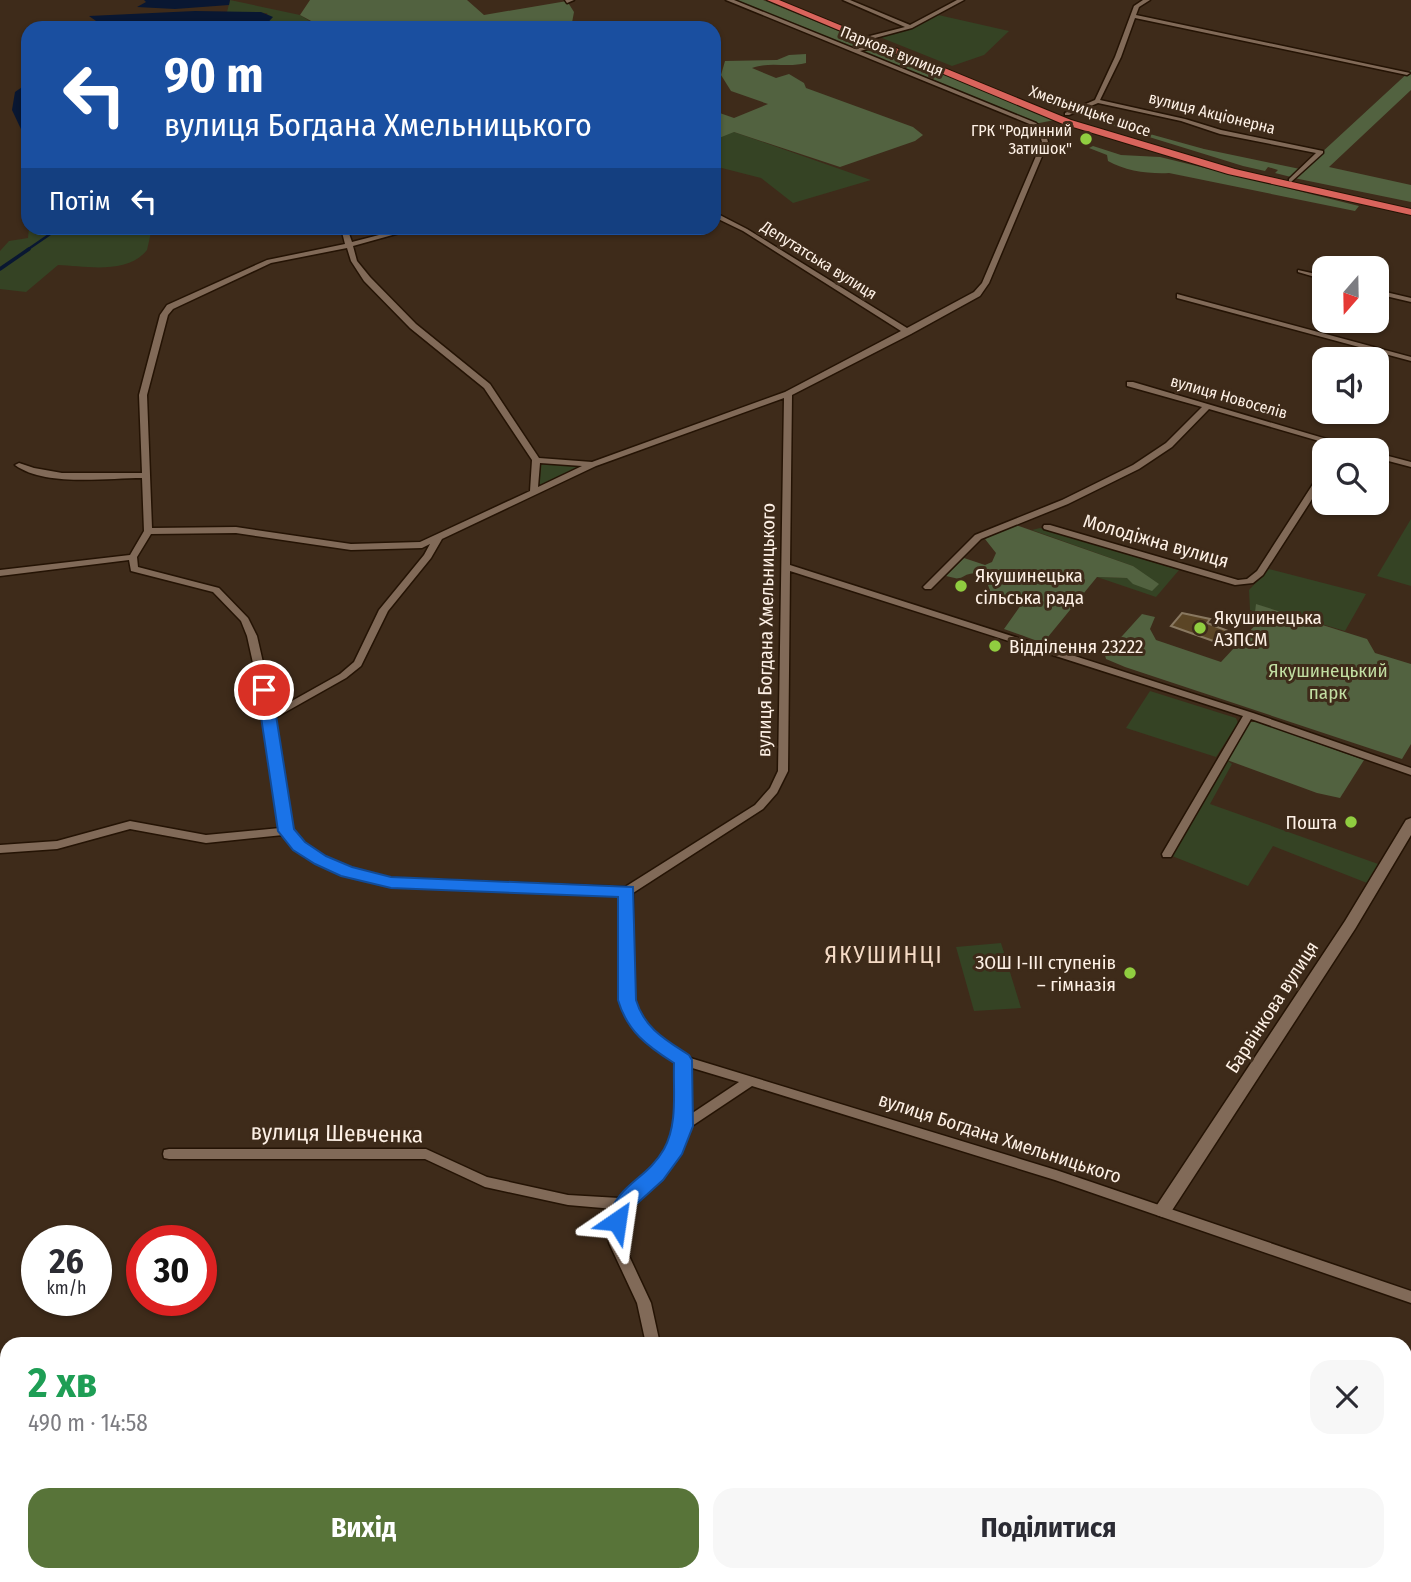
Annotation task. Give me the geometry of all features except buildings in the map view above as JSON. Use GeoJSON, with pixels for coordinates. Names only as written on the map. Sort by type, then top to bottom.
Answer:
{"type":"FeatureCollection","features":[{"type":"Feature","properties":{"kind":"highway","name":"Хмельницьке шосе"},"geometry":{"type":"LineString","coordinates":[[771,0],[1062,116],[1212,167],[1411,212]]}},
{"type":"Feature","properties":{"kind":"highway","name":"Хмельницьке шосе"},"geometry":{"type":"LineString","coordinates":[[786,0],[872,40]]}},
{"type":"Feature","properties":{"kind":"highway","name":"Хмельницьке шосе"},"geometry":{"type":"LineString","coordinates":[[1062,116],[1291,180],[1411,206]]}},
{"type":"Feature","properties":{"kind":"street","name":"Паркова вулиця"},"geometry":{"type":"LineString","coordinates":[[729,0],[1034,124],[1042,131],[1045,142],[982,289],[971,299],[908,332]]}},
{"type":"Feature","properties":{"kind":"street"},"geometry":{"type":"LineString","coordinates":[[846,0],[910,27]]}},
{"type":"Feature","properties":{"kind":"street"},"geometry":{"type":"LineString","coordinates":[[855,51],[872,40],[910,27],[961,0]]}},
{"type":"Feature","properties":{"kind":"street"},"geometry":{"type":"LineString","coordinates":[[1062,116],[1097,101],[1118,57],[1138,4],[1147,0]]}},
{"type":"Feature","properties":{"kind":"street"},"geometry":{"type":"LineString","coordinates":[[1133,16],[1407,73]]}},
{"type":"Feature","properties":{"kind":"street","name":"вулиця Акціонерна"},"geometry":{"type":"LineString","coordinates":[[1097,101],[1184,120],[1220,132],[1321,152],[1291,180]]}},
{"type":"Feature","properties":{"kind":"street","name":"Депутатська вулиця"},"geometry":{"type":"LineString","coordinates":[[721,218],[908,332]]}},
{"type":"Feature","properties":{"kind":"street"},"geometry":{"type":"LineString","coordinates":[[346,235],[361,272],[387,303],[477,376],[496,397],[536,460],[534,490]]}},
{"type":"Feature","properties":{"kind":"street"},"geometry":{"type":"LineString","coordinates":[[386,235],[269,261],[170,307],[162,322],[143,395],[148,531],[133,557],[132,565],[139,571],[202,584],[222,594],[249,629],[270,717],[286,831],[299,846],[321,860],[384,881],[627,891]]}},
{"type":"Feature","properties":{"kind":"street"},"geometry":{"type":"LineString","coordinates":[[1300,271],[1312,274]]}},
{"type":"Feature","properties":{"kind":"street"},"geometry":{"type":"LineString","coordinates":[[1390,295],[1411,300]]}},
{"type":"Feature","properties":{"kind":"street"},"geometry":{"type":"LineString","coordinates":[[1180,296],[1411,359]]}},
{"type":"Feature","properties":{"kind":"street"},"geometry":{"type":"LineString","coordinates":[[148,531],[236,530],[351,547],[412,547],[438,539],[534,490],[593,464],[788,394],[908,332]]}},
{"type":"Feature","properties":{"kind":"street","name":"вулиця Новоселів"},"geometry":{"type":"LineString","coordinates":[[1130,384],[1312,438]]}},
{"type":"Feature","properties":{"kind":"street","name":"вулиця Богдана Хмельницького"},"geometry":{"type":"LineString","coordinates":[[788,394],[783,771],[776,790],[759,807],[627,891],[627,1000],[631,1013],[648,1038],[683,1060],[1163,1210],[1411,1297]]}},
{"type":"Feature","properties":{"kind":"street"},"geometry":{"type":"LineString","coordinates":[[928,587],[978,537],[1065,502],[1136,467],[1169,445],[1207,406]]}},
{"type":"Feature","properties":{"kind":"street"},"geometry":{"type":"LineString","coordinates":[[1389,459],[1411,465]]}},
{"type":"Feature","properties":{"kind":"street"},"geometry":{"type":"LineString","coordinates":[[536,460],[593,464]]}},
{"type":"Feature","properties":{"kind":"street"},"geometry":{"type":"LineString","coordinates":[[19,465],[30,472],[91,476],[144,475]]}},
{"type":"Feature","properties":{"kind":"street","name":"Молодіжна вулиця"},"geometry":{"type":"LineString","coordinates":[[1046,527],[1238,583],[1250,581],[1260,573],[1312,492]]}},
{"type":"Feature","properties":{"kind":"street"},"geometry":{"type":"LineString","coordinates":[[270,717],[343,676],[358,664],[384,610],[438,539]]}},
{"type":"Feature","properties":{"kind":"street"},"geometry":{"type":"LineString","coordinates":[[0,573],[133,557]]}},
{"type":"Feature","properties":{"kind":"street"},"geometry":{"type":"LineString","coordinates":[[787,567],[1249,715],[1411,772]]}},
{"type":"Feature","properties":{"kind":"street"},"geometry":{"type":"LineString","coordinates":[[1167,854],[1249,715]]}},
{"type":"Feature","properties":{"kind":"street","name":"Барвінкова вулиця"},"geometry":{"type":"LineString","coordinates":[[1163,1210],[1350,925],[1411,823]]}},
{"type":"Feature","properties":{"kind":"street"},"geometry":{"type":"LineString","coordinates":[[0,849],[57,845],[130,825],[206,839],[286,831]]}},
{"type":"Feature","properties":{"kind":"street"},"geometry":{"type":"LineString","coordinates":[[651,1337],[644,1303],[616,1243],[616,1225],[622,1204],[664,1165],[676,1147],[683,1126],[683,1060]]}},
{"type":"Feature","properties":{"kind":"street"},"geometry":{"type":"LineString","coordinates":[[683,1126],[751,1080]]}},
{"type":"Feature","properties":{"kind":"street","name":"вулиця Шевченка"},"geometry":{"type":"LineString","coordinates":[[169,1154],[426,1154],[485,1182],[568,1200],[622,1204]]}},
{"type":"Feature","properties":{"kind":"green space"},"geometry":{"type":"Polygon","coordinates":[[[230,0],[300,15],[309,21],[269,21],[267,13],[227,12],[230,0]]]}},
{"type":"Feature","properties":{"kind":"green space"},"geometry":{"type":"Polygon","coordinates":[[[310,0],[467,0],[484,15],[567,1],[574,12],[572,21],[311,21],[300,15],[310,0]]]}},
{"type":"Feature","properties":{"kind":"green space"},"geometry":{"type":"Polygon","coordinates":[[[729,0],[763,0],[1055,120],[1034,124],[729,0]]]}},
{"type":"Feature","properties":{"kind":"green space"},"geometry":{"type":"Polygon","coordinates":[[[934,14],[1009,31],[984,55],[952,66],[877,36],[910,27],[934,14]]]}},
{"type":"Feature","properties":{"kind":"green space"},"geometry":{"type":"Polygon","coordinates":[[[806,54],[806,63],[752,68],[776,78],[789,74],[804,83],[806,88],[913,127],[923,135],[915,141],[840,167],[734,132],[721,137],[721,113],[734,118],[768,104],[731,91],[721,75],[725,61],[777,60],[789,55],[806,54]]]}},
{"type":"Feature","properties":{"kind":"green space"},"geometry":{"type":"Polygon","coordinates":[[[1411,70],[1411,90],[1329,167],[1411,185],[1411,202],[1294,178],[1411,70]]]}},
{"type":"Feature","properties":{"kind":"green space"},"geometry":{"type":"Polygon","coordinates":[[[1107,124],[1204,149],[1300,169],[1291,177],[1275,173],[1278,170],[1268,167],[1265,171],[1243,166],[1107,124]]]}},
{"type":"Feature","properties":{"kind":"green space"},"geometry":{"type":"Polygon","coordinates":[[[721,129],[871,180],[793,203],[761,178],[721,168],[721,129]]]}},
{"type":"Feature","properties":{"kind":"green space"},"geometry":{"type":"Polygon","coordinates":[[[1093,146],[1121,155],[1160,157],[1359,206],[1355,211],[1169,173],[1129,169],[1108,161],[1107,155],[1089,148],[1093,146]]]}},
{"type":"Feature","properties":{"kind":"green space"},"geometry":{"type":"Polygon","coordinates":[[[28,235],[150,235],[147,250],[128,263],[105,267],[58,265],[26,292],[0,289],[0,251],[9,241],[28,238],[28,235]]]}},
{"type":"Feature","properties":{"kind":"green space"},"geometry":{"type":"Polygon","coordinates":[[[536,460],[593,464],[534,490],[536,460]]]}},
{"type":"Feature","properties":{"kind":"green space"},"geometry":{"type":"Polygon","coordinates":[[[1411,519],[1411,586],[1377,576],[1411,519]]]}},
{"type":"Feature","properties":{"kind":"green space"},"geometry":{"type":"Polygon","coordinates":[[[1013,524],[1133,566],[1159,584],[1152,591],[1133,584],[1127,578],[1097,577],[1043,643],[1004,629],[1021,605],[990,591],[985,576],[981,574],[971,573],[959,579],[946,576],[964,558],[985,565],[992,562],[996,553],[985,539],[1013,524]]]}},
{"type":"Feature","properties":{"kind":"green space"},"geometry":{"type":"Polygon","coordinates":[[[1040,528],[1179,570],[1156,597],[1097,577],[1127,578],[1158,585],[1133,566],[1032,530],[1040,528]]]}},
{"type":"Feature","properties":{"kind":"green space"},"geometry":{"type":"Polygon","coordinates":[[[1269,569],[1366,594],[1345,631],[1257,605],[1255,612],[1250,610],[1249,590],[1269,569]]]}},
{"type":"Feature","properties":{"kind":"green space","name":"Якушинецький парк"},"geometry":{"type":"Polygon","coordinates":[[[1256,604],[1367,639],[1375,653],[1411,664],[1411,744],[1402,759],[1106,659],[1105,655],[1142,614],[1155,617],[1150,629],[1156,640],[1221,662],[1260,620],[1255,612],[1256,604]]]}},
{"type":"Feature","properties":{"kind":"green space"},"geometry":{"type":"Polygon","coordinates":[[[1150,691],[1236,718],[1238,723],[1216,757],[1126,728],[1150,691]]]}},
{"type":"Feature","properties":{"kind":"green space"},"geometry":{"type":"Polygon","coordinates":[[[1249,722],[1257,722],[1364,760],[1340,798],[1317,793],[1227,760],[1249,722]]]}},
{"type":"Feature","properties":{"kind":"green space"},"geometry":{"type":"Polygon","coordinates":[[[1227,760],[1232,764],[1210,804],[1381,865],[1367,883],[1273,846],[1248,886],[1172,856],[1227,760]]]}},
{"type":"Feature","properties":{"kind":"green space"},"geometry":{"type":"Polygon","coordinates":[[[1001,943],[1021,1008],[974,1011],[956,947],[1001,943]]]}},
{"type":"Feature","properties":{"kind":"water"},"geometry":{"type":"Polygon","coordinates":[[[144,0],[230,0],[229,5],[175,9],[137,7],[146,2],[144,0]]]}},
{"type":"Feature","properties":{"kind":"water"},"geometry":{"type":"Polygon","coordinates":[[[195,11],[261,12],[273,17],[269,21],[96,21],[89,16],[195,11]]]}},
{"type":"Feature","properties":{"kind":"water"},"geometry":{"type":"Polygon","coordinates":[[[21,88],[21,129],[12,110],[15,92],[21,88]]]}},
{"type":"Feature","properties":{"kind":"waterway"},"geometry":{"type":"LineString","coordinates":[[27,250],[49,235]]}},
{"type":"Feature","properties":{"kind":"waterway"},"geometry":{"type":"LineString","coordinates":[[0,269],[29,249]]}},
{"type":"Feature","properties":{"kind":"place","name":"ГРК \"Родинний Затишок\""},"geometry":{"type":"Point","coordinates":[1086,139]}},
{"type":"Feature","properties":{"kind":"place","name":"Якушинецька сільська рада"},"geometry":{"type":"Point","coordinates":[961,586]}},
{"type":"Feature","properties":{"kind":"place","name":"Якушинецька АЗПСМ"},"geometry":{"type":"Point","coordinates":[1200,628]}},
{"type":"Feature","properties":{"kind":"place","name":"Відділення 23222"},"geometry":{"type":"Point","coordinates":[995,646]}},
{"type":"Feature","properties":{"kind":"place","name":"Пошта"},"geometry":{"type":"Point","coordinates":[1351,822]}},
{"type":"Feature","properties":{"kind":"place","name":"ЗОШ І-ІІІ ступенів – гімназія"},"geometry":{"type":"Point","coordinates":[1130,973]}},
{"type":"Feature","properties":{"kind":"district","name":"ЯКУШИНЦІ"},"geometry":{"type":"Point","coordinates":[884,955]}},
{"type":"Feature","properties":{"kind":"route"},"geometry":{"type":"LineString","coordinates":[[264,690],[286,831],[309,854],[347,872],[406,884],[627,891],[627,1000],[631,1013],[648,1038],[683,1060],[683,1126],[672,1154],[656,1174],[622,1204],[617,1221]]}}]}
